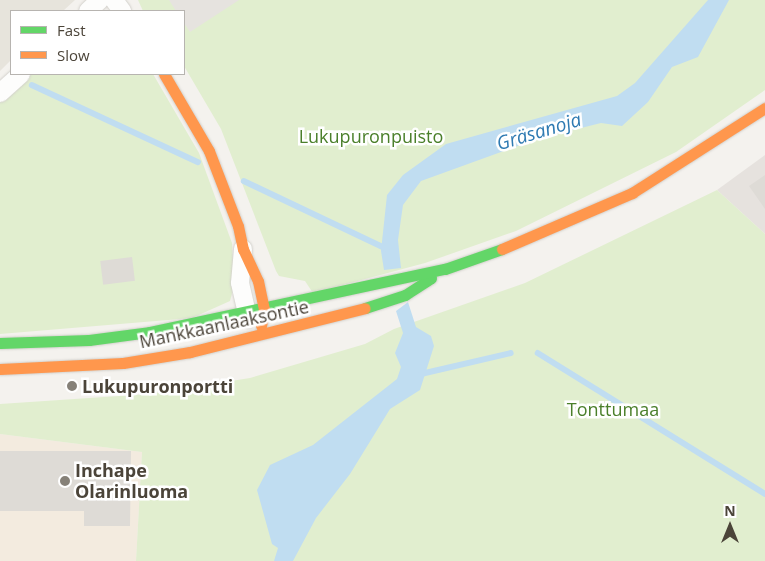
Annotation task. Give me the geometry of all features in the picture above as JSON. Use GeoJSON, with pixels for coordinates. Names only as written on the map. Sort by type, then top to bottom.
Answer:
{"type":"FeatureCollection","features":[{"type":"Feature","properties":{"kind":"main road"},"geometry":{"type":"LineString","coordinates":[[165,75],[209,151],[243,248],[258,281],[264,309],[259,337]]}},
{"type":"Feature","properties":{"kind":"main road","name":"Mankkaanlaaksontie"},"geometry":{"type":"LineString","coordinates":[[0,343],[89,340],[264,309],[445,269],[527,240],[632,193],[765,108]]}},
{"type":"Feature","properties":{"kind":"main road","name":"Mankkaanlaaksontie"},"geometry":{"type":"LineString","coordinates":[[0,369],[123,363],[259,337],[405,295],[445,269]]}},
{"type":"Feature","properties":{"kind":"street"},"geometry":{"type":"LineString","coordinates":[[89,10],[100,0]]}},
{"type":"Feature","properties":{"kind":"street"},"geometry":{"type":"LineString","coordinates":[[0,93],[20,75]]}},
{"type":"Feature","properties":{"kind":"street"},"geometry":{"type":"LineString","coordinates":[[243,248],[240,283],[244,312],[259,337]]}},
{"type":"Feature","properties":{"kind":"shaded area"},"geometry":{"type":"Polygon","coordinates":[[[0,0],[75,0],[64,10],[10,10],[10,61],[0,71],[0,0]]]}},
{"type":"Feature","properties":{"kind":"shaded area"},"geometry":{"type":"Polygon","coordinates":[[[169,0],[239,0],[190,32],[185,24],[185,10],[175,10],[169,0]]]}},
{"type":"Feature","properties":{"kind":"shaded area"},"geometry":{"type":"Polygon","coordinates":[[[765,155],[765,234],[717,190],[765,155]]]}},
{"type":"Feature","properties":{"kind":"shaded area"},"geometry":{"type":"Polygon","coordinates":[[[0,434],[142,452],[136,561],[0,561],[0,434]]]}},
{"type":"Feature","properties":{"kind":"green space","name":"Lukupuronpuisto"},"geometry":{"type":"Polygon","coordinates":[[[138,0],[765,0],[765,90],[676,152],[516,231],[425,263],[313,293],[305,281],[279,276],[276,271],[221,129],[185,68],[185,10],[143,10],[138,0]]]}},
{"type":"Feature","properties":{"kind":"green space"},"geometry":{"type":"Polygon","coordinates":[[[31,75],[154,75],[199,153],[232,243],[234,286],[230,301],[192,318],[0,334],[0,102],[31,75]]]}},
{"type":"Feature","properties":{"kind":"green space","name":"Tonttumaa"},"geometry":{"type":"Polygon","coordinates":[[[717,190],[765,234],[765,561],[136,561],[142,452],[0,434],[0,404],[149,394],[250,378],[365,344],[394,329],[525,283],[717,190]]]}},
{"type":"Feature","properties":{"kind":"water","name":"Gräsanoja"},"geometry":{"type":"Polygon","coordinates":[[[708,0],[729,0],[698,57],[672,67],[648,102],[622,126],[601,123],[537,139],[421,181],[403,205],[398,240],[401,268],[384,270],[381,251],[387,195],[403,175],[446,144],[617,96],[635,83],[708,0]]]}},
{"type":"Feature","properties":{"kind":"water"},"geometry":{"type":"Polygon","coordinates":[[[408,302],[416,327],[431,336],[434,346],[420,390],[390,409],[350,474],[316,518],[293,561],[274,561],[278,548],[272,544],[257,490],[270,465],[313,445],[397,379],[401,367],[395,353],[403,333],[396,311],[408,302]]]}},
{"type":"Feature","properties":{"kind":"building"},"geometry":{"type":"Polygon","coordinates":[[[765,175],[765,209],[749,186],[765,175]]]}},
{"type":"Feature","properties":{"kind":"building"},"geometry":{"type":"Polygon","coordinates":[[[132,257],[135,281],[103,285],[100,261],[132,257]]]}},
{"type":"Feature","properties":{"kind":"building","name":"Inchape Olarinluoma"},"geometry":{"type":"Polygon","coordinates":[[[0,451],[131,451],[130,526],[84,526],[84,511],[0,511],[0,451]]]}},
{"type":"Feature","properties":{"kind":"waterway"},"geometry":{"type":"LineString","coordinates":[[32,85],[198,162]]}},
{"type":"Feature","properties":{"kind":"waterway"},"geometry":{"type":"LineString","coordinates":[[244,181],[387,249]]}},
{"type":"Feature","properties":{"kind":"waterway"},"geometry":{"type":"LineString","coordinates":[[421,374],[511,353]]}},
{"type":"Feature","properties":{"kind":"waterway"},"geometry":{"type":"LineString","coordinates":[[538,353],[765,494]]}},
{"type":"Feature","properties":{"kind":"traffic: fast"},"geometry":{"type":"LineString","coordinates":[[0,343],[89,340],[150,332],[445,269],[502,249]]}},
{"type":"Feature","properties":{"kind":"traffic: fast"},"geometry":{"type":"LineString","coordinates":[[365,308],[405,295],[431,278]]}},
{"type":"Feature","properties":{"kind":"traffic: slow"},"geometry":{"type":"LineString","coordinates":[[165,75],[209,151],[238,226],[243,249],[258,281],[264,309],[261,326]]}},
{"type":"Feature","properties":{"kind":"traffic: slow"},"geometry":{"type":"LineString","coordinates":[[502,249],[632,193],[765,108]]}},
{"type":"Feature","properties":{"kind":"traffic: slow"},"geometry":{"type":"LineString","coordinates":[[0,369],[123,363],[190,352],[365,308]]}},
{"type":"Feature","properties":{"kind":"place","name":"Lukupuronportti"},"geometry":{"type":"Point","coordinates":[72,386]}},
{"type":"Feature","properties":{"kind":"place","name":"Inchape Olarinluoma"},"geometry":{"type":"Point","coordinates":[65,481]}}]}
